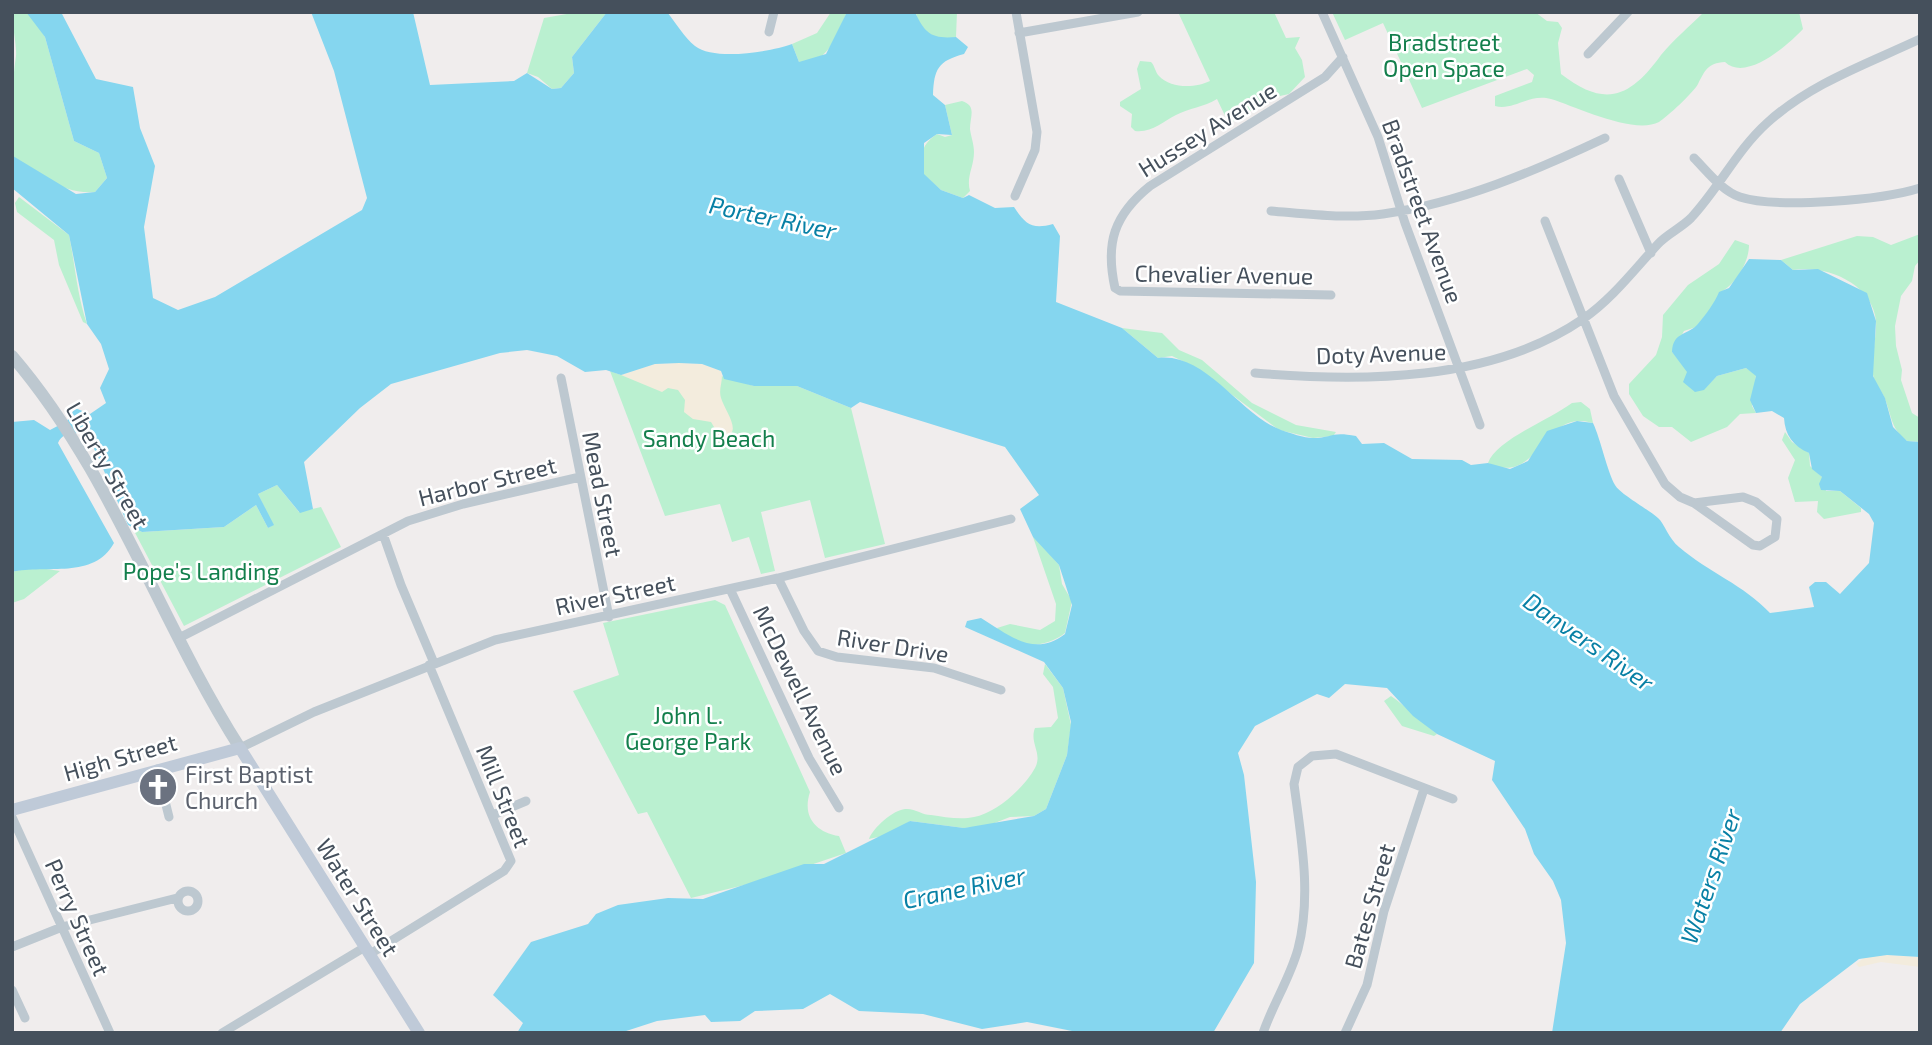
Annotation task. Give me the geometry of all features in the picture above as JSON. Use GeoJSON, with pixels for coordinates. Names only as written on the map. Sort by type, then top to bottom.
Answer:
{"type":"FeatureCollection","features":[{"type":"Feature","properties":{"kind":"main road","name":"High Street"},"geometry":{"type":"LineString","coordinates":[[12,810],[240,748]]}},
{"type":"Feature","properties":{"kind":"main road","name":"Water Street"},"geometry":{"type":"LineString","coordinates":[[240,748],[419,1033]]}},
{"type":"Feature","properties":{"kind":"street"},"geometry":{"type":"LineString","coordinates":[[769,32],[774,12]]}},
{"type":"Feature","properties":{"kind":"street"},"geometry":{"type":"LineString","coordinates":[[1015,196],[1035,150],[1037,132],[1016,12]]}},
{"type":"Feature","properties":{"kind":"street"},"geometry":{"type":"LineString","coordinates":[[1019,33],[1138,12]]}},
{"type":"Feature","properties":{"kind":"street","name":"Bradstreet Avenue"},"geometry":{"type":"LineString","coordinates":[[1322,12],[1378,137],[1401,210],[1480,425]]}},
{"type":"Feature","properties":{"kind":"street"},"geometry":{"type":"LineString","coordinates":[[1588,54],[1628,12]]}},
{"type":"Feature","properties":{"kind":"street","name":"Doty Avenue"},"geometry":{"type":"LineString","coordinates":[[1255,373],[1394,376],[1460,369],[1558,335],[1585,318],[1612,295],[1651,253],[1689,220],[1719,184],[1741,151],[1767,123],[1820,85],[1920,40]]}},
{"type":"Feature","properties":{"kind":"street","name":"Hussey Avenue"},"geometry":{"type":"LineString","coordinates":[[1116,289],[1111,270],[1114,234],[1119,217],[1132,200],[1325,77],[1343,57]]}},
{"type":"Feature","properties":{"kind":"street"},"geometry":{"type":"LineString","coordinates":[[1270,211],[1350,216],[1401,210],[1479,190],[1605,138]]}},
{"type":"Feature","properties":{"kind":"street"},"geometry":{"type":"LineString","coordinates":[[1694,158],[1719,184],[1740,197],[1782,201],[1885,196],[1920,188]]}},
{"type":"Feature","properties":{"kind":"street"},"geometry":{"type":"LineString","coordinates":[[1619,179],[1651,253]]}},
{"type":"Feature","properties":{"kind":"street"},"geometry":{"type":"LineString","coordinates":[[1545,221],[1614,396],[1649,461],[1672,491],[1694,503],[1753,545],[1760,546],[1775,537],[1777,519],[1756,502],[1743,496],[1694,503]]}},
{"type":"Feature","properties":{"kind":"street","name":"Chevalier Avenue"},"geometry":{"type":"LineString","coordinates":[[1116,289],[1331,295]]}},
{"type":"Feature","properties":{"kind":"street","name":"Liberty Street"},"geometry":{"type":"LineString","coordinates":[[12,356],[72,439],[240,748]]}},
{"type":"Feature","properties":{"kind":"street","name":"Mead Street"},"geometry":{"type":"LineString","coordinates":[[561,378],[608,617]]}},
{"type":"Feature","properties":{"kind":"street","name":"Harbor Street"},"geometry":{"type":"LineString","coordinates":[[179,638],[426,514],[580,477]]}},
{"type":"Feature","properties":{"kind":"street","name":"River Street"},"geometry":{"type":"LineString","coordinates":[[240,748],[301,717],[431,664],[509,636],[608,617],[778,578],[1011,519]]}},
{"type":"Feature","properties":{"kind":"street","name":"Mill Street"},"geometry":{"type":"LineString","coordinates":[[222,1033],[508,868],[511,858],[431,664],[383,534]]}},
{"type":"Feature","properties":{"kind":"street","name":"River Drive"},"geometry":{"type":"LineString","coordinates":[[778,578],[804,631],[818,651],[838,657],[934,668],[1001,690]]}},
{"type":"Feature","properties":{"kind":"street","name":"McDewell Avenue"},"geometry":{"type":"LineString","coordinates":[[730,589],[809,758],[839,808]]}},
{"type":"Feature","properties":{"kind":"street"},"geometry":{"type":"LineString","coordinates":[[1263,1033],[1290,972],[1304,917],[1306,891],[1294,784],[1298,767],[1312,756],[1336,754],[1453,799]]}},
{"type":"Feature","properties":{"kind":"street"},"geometry":{"type":"LineString","coordinates":[[157,769],[169,817]]}},
{"type":"Feature","properties":{"kind":"street","name":"Bates Street"},"geometry":{"type":"LineString","coordinates":[[1345,1033],[1367,985],[1384,911],[1424,789]]}},
{"type":"Feature","properties":{"kind":"street"},"geometry":{"type":"LineString","coordinates":[[493,815],[526,801]]}},
{"type":"Feature","properties":{"kind":"street","name":"Perry Street"},"geometry":{"type":"LineString","coordinates":[[12,817],[110,1033]]}},
{"type":"Feature","properties":{"kind":"street"},"geometry":{"type":"LineString","coordinates":[[12,947],[62,927],[177,898]]}},
{"type":"Feature","properties":{"kind":"street"},"geometry":{"type":"LineString","coordinates":[[12,990],[25,1018]]}},
{"type":"Feature","properties":{"kind":"green space"},"geometry":{"type":"Polygon","coordinates":[[[12,12],[30,12],[45,37],[74,141],[99,153],[107,178],[95,192],[61,186],[12,156],[16,52],[12,12]]]}},
{"type":"Feature","properties":{"kind":"green space"},"geometry":{"type":"Polygon","coordinates":[[[578,12],[607,12],[572,57],[574,73],[561,88],[552,89],[538,77],[527,73],[544,18],[578,12]]]}},
{"type":"Feature","properties":{"kind":"green space"},"geometry":{"type":"Polygon","coordinates":[[[831,12],[847,12],[830,46],[818,59],[799,62],[792,44],[817,33],[831,12]]]}},
{"type":"Feature","properties":{"kind":"green space"},"geometry":{"type":"Polygon","coordinates":[[[916,12],[957,12],[956,37],[942,39],[929,35],[920,26],[916,12]]]}},
{"type":"Feature","properties":{"kind":"green space"},"geometry":{"type":"Polygon","coordinates":[[[1178,12],[1274,12],[1286,38],[1300,37],[1295,48],[1302,60],[1305,77],[1289,94],[1271,98],[1229,124],[1217,99],[1181,113],[1152,129],[1135,131],[1131,127],[1132,114],[1120,106],[1120,102],[1141,89],[1137,69],[1140,61],[1151,62],[1159,76],[1177,85],[1191,86],[1210,81],[1178,12]]]}},
{"type":"Feature","properties":{"kind":"green space","name":"Bradstreet Open Space"},"geometry":{"type":"Polygon","coordinates":[[[1332,12],[1535,12],[1547,21],[1558,22],[1562,28],[1558,43],[1561,74],[1577,85],[1604,94],[1627,89],[1638,81],[1704,12],[1799,12],[1803,29],[1777,52],[1755,65],[1734,67],[1725,62],[1710,66],[1691,93],[1663,119],[1648,125],[1635,125],[1621,123],[1551,99],[1536,98],[1509,106],[1495,106],[1495,96],[1532,82],[1534,75],[1527,69],[1422,108],[1383,23],[1345,40],[1332,12]]]}},
{"type":"Feature","properties":{"kind":"green space"},"geometry":{"type":"Polygon","coordinates":[[[962,101],[971,109],[970,129],[974,152],[970,191],[963,198],[941,190],[923,174],[922,161],[923,151],[931,138],[937,134],[945,137],[952,135],[945,105],[962,101]]]}},
{"type":"Feature","properties":{"kind":"green space"},"geometry":{"type":"Polygon","coordinates":[[[19,197],[69,235],[78,291],[87,324],[83,322],[59,265],[54,240],[17,212],[15,203],[19,197]]]}},
{"type":"Feature","properties":{"kind":"green space"},"geometry":{"type":"Polygon","coordinates":[[[1920,234],[1920,260],[1915,266],[1912,281],[1901,296],[1895,326],[1901,380],[1912,413],[1920,418],[1920,442],[1907,441],[1898,432],[1874,378],[1872,363],[1876,321],[1873,308],[1866,297],[1846,279],[1819,270],[1793,270],[1781,260],[1857,236],[1873,237],[1891,245],[1920,234]]]}},
{"type":"Feature","properties":{"kind":"green space"},"geometry":{"type":"Polygon","coordinates":[[[1735,240],[1749,245],[1747,259],[1740,272],[1731,285],[1719,293],[1716,302],[1696,327],[1684,331],[1672,352],[1704,389],[1717,376],[1746,368],[1756,375],[1752,406],[1756,413],[1740,414],[1727,427],[1691,442],[1672,427],[1659,427],[1643,416],[1629,394],[1629,384],[1656,355],[1662,337],[1663,315],[1688,285],[1719,264],[1735,240]]]}},
{"type":"Feature","properties":{"kind":"green space"},"geometry":{"type":"Polygon","coordinates":[[[1122,328],[1162,333],[1179,350],[1202,360],[1252,403],[1296,425],[1336,432],[1333,436],[1313,438],[1279,430],[1195,367],[1172,356],[1158,358],[1122,328]]]}},
{"type":"Feature","properties":{"kind":"green space","name":"Sandy Beach"},"geometry":{"type":"Polygon","coordinates":[[[679,363],[754,386],[797,386],[851,408],[885,544],[825,558],[810,500],[761,512],[775,571],[761,574],[749,537],[732,542],[720,504],[665,516],[610,371],[621,375],[679,363]]]}},
{"type":"Feature","properties":{"kind":"green space"},"geometry":{"type":"Polygon","coordinates":[[[1581,402],[1590,409],[1593,423],[1576,421],[1562,426],[1519,465],[1505,468],[1488,463],[1493,454],[1513,438],[1572,403],[1581,402]]]}},
{"type":"Feature","properties":{"kind":"green space"},"geometry":{"type":"Polygon","coordinates":[[[1785,432],[1792,442],[1809,453],[1810,466],[1822,477],[1826,491],[1840,491],[1861,508],[1861,512],[1824,519],[1817,512],[1818,501],[1795,502],[1788,478],[1795,460],[1782,440],[1785,432]]]}},
{"type":"Feature","properties":{"kind":"green space","name":"Pope's Landing"},"geometry":{"type":"Polygon","coordinates":[[[277,485],[299,512],[321,507],[341,547],[184,626],[132,527],[142,532],[224,527],[256,505],[268,528],[273,525],[258,494],[277,485]]]}},
{"type":"Feature","properties":{"kind":"green space"},"geometry":{"type":"Polygon","coordinates":[[[1033,537],[1059,565],[1062,584],[1072,601],[1065,633],[1048,642],[1029,645],[1011,640],[997,628],[1010,624],[1040,630],[1055,621],[1056,604],[1033,537]]]}},
{"type":"Feature","properties":{"kind":"green space"},"geometry":{"type":"Polygon","coordinates":[[[33,567],[60,571],[24,599],[12,603],[12,572],[33,567]]]}},
{"type":"Feature","properties":{"kind":"green space","name":"John L. George Park"},"geometry":{"type":"Polygon","coordinates":[[[715,600],[725,605],[810,792],[809,815],[817,827],[839,836],[846,853],[769,879],[691,898],[647,812],[638,814],[573,691],[619,675],[603,623],[715,600]]]}},
{"type":"Feature","properties":{"kind":"green space"},"geometry":{"type":"Polygon","coordinates":[[[1045,664],[1063,688],[1071,725],[1067,755],[1046,809],[1034,816],[1010,817],[987,826],[964,828],[910,821],[892,834],[869,839],[884,820],[900,810],[969,818],[982,815],[1000,805],[1017,791],[1037,763],[1035,728],[1051,727],[1058,718],[1053,687],[1043,674],[1045,664]]]}},
{"type":"Feature","properties":{"kind":"green space"},"geometry":{"type":"Polygon","coordinates":[[[1391,696],[1437,734],[1434,736],[1402,726],[1384,701],[1391,696]]]}},
{"type":"Feature","properties":{"kind":"sand"},"geometry":{"type":"Polygon","coordinates":[[[655,364],[702,364],[721,371],[721,398],[733,428],[728,436],[720,437],[711,422],[693,419],[684,412],[685,400],[678,390],[668,388],[662,392],[621,375],[655,364]]]}},
{"type":"Feature","properties":{"kind":"sand"},"geometry":{"type":"Polygon","coordinates":[[[1865,957],[1920,957],[1920,967],[1881,962],[1859,967],[1856,964],[1865,957]]]}},
{"type":"Feature","properties":{"kind":"water"},"geometry":{"type":"Polygon","coordinates":[[[26,12],[61,12],[96,79],[133,87],[140,128],[155,166],[144,227],[153,298],[178,310],[215,297],[362,210],[367,198],[334,71],[311,12],[413,12],[430,85],[514,81],[527,73],[552,89],[561,88],[574,73],[572,57],[607,12],[667,12],[695,46],[715,53],[742,54],[792,44],[799,62],[826,54],[847,12],[915,12],[930,34],[956,37],[968,47],[964,54],[943,63],[936,72],[933,95],[945,105],[952,135],[937,134],[924,143],[924,174],[941,190],[963,198],[969,195],[995,208],[1014,207],[1022,218],[1034,226],[1053,224],[1060,236],[1056,302],[1122,328],[1158,358],[1175,359],[1192,365],[1266,422],[1301,436],[1356,436],[1362,444],[1384,443],[1412,459],[1462,460],[1471,465],[1488,463],[1510,469],[1528,461],[1547,431],[1577,421],[1593,423],[1609,472],[1618,489],[1658,518],[1679,547],[1749,594],[1770,613],[1814,607],[1809,587],[1815,582],[1826,582],[1840,594],[1869,563],[1874,523],[1869,514],[1840,491],[1821,490],[1819,484],[1822,477],[1812,469],[1809,453],[1791,439],[1784,418],[1772,411],[1756,413],[1750,400],[1756,376],[1746,368],[1717,376],[1704,390],[1695,392],[1683,382],[1687,372],[1672,352],[1673,346],[1677,338],[1697,325],[1719,292],[1729,288],[1749,259],[1781,260],[1793,270],[1818,269],[1867,293],[1876,321],[1873,376],[1885,398],[1893,427],[1907,441],[1920,442],[1920,957],[1887,955],[1859,959],[1800,1004],[1780,1033],[1552,1033],[1566,943],[1561,900],[1553,881],[1534,854],[1525,829],[1492,780],[1495,761],[1437,734],[1413,716],[1387,688],[1345,684],[1329,698],[1317,694],[1255,726],[1238,753],[1244,775],[1256,882],[1254,963],[1213,1033],[1082,1033],[1027,1022],[982,1029],[923,1014],[859,1011],[830,994],[803,1009],[755,1011],[740,1021],[711,1022],[705,1015],[657,1021],[620,1033],[517,1033],[523,1023],[493,995],[531,942],[588,924],[596,914],[618,905],[668,898],[703,899],[804,864],[824,864],[910,821],[964,828],[1034,816],[1046,809],[1067,755],[1071,722],[1063,688],[1044,662],[965,627],[967,621],[981,618],[1012,637],[1032,644],[1054,641],[1065,634],[1072,605],[1059,565],[1033,537],[1020,509],[1039,495],[1005,447],[860,402],[851,408],[797,386],[754,386],[724,379],[721,371],[702,364],[655,364],[621,375],[606,370],[585,372],[557,356],[527,350],[500,353],[391,384],[360,408],[304,462],[313,509],[300,513],[277,485],[258,494],[274,525],[268,528],[256,505],[224,527],[142,532],[128,525],[88,435],[67,434],[58,443],[114,543],[105,555],[82,566],[12,572],[12,422],[34,420],[50,430],[67,421],[75,408],[90,414],[106,403],[100,388],[109,369],[101,344],[87,324],[69,235],[12,188],[13,156],[76,194],[95,192],[107,178],[99,153],[74,141],[45,37],[26,12]]]}},
{"type":"Feature","properties":{"kind":"place","name":"First Baptist Church"},"geometry":{"type":"Point","coordinates":[158,787]}},
{"type":"Feature","properties":{"kind":"water label","name":"Porter River"},"geometry":{"type":"Point","coordinates":[773,217]}},
{"type":"Feature","properties":{"kind":"water label","name":"Danvers River"},"geometry":{"type":"Point","coordinates":[1589,641]}},
{"type":"Feature","properties":{"kind":"water label","name":"Waters River"},"geometry":{"type":"Point","coordinates":[1710,876]}},
{"type":"Feature","properties":{"kind":"water label","name":"Crane River"},"geometry":{"type":"Point","coordinates":[964,887]}}]}
